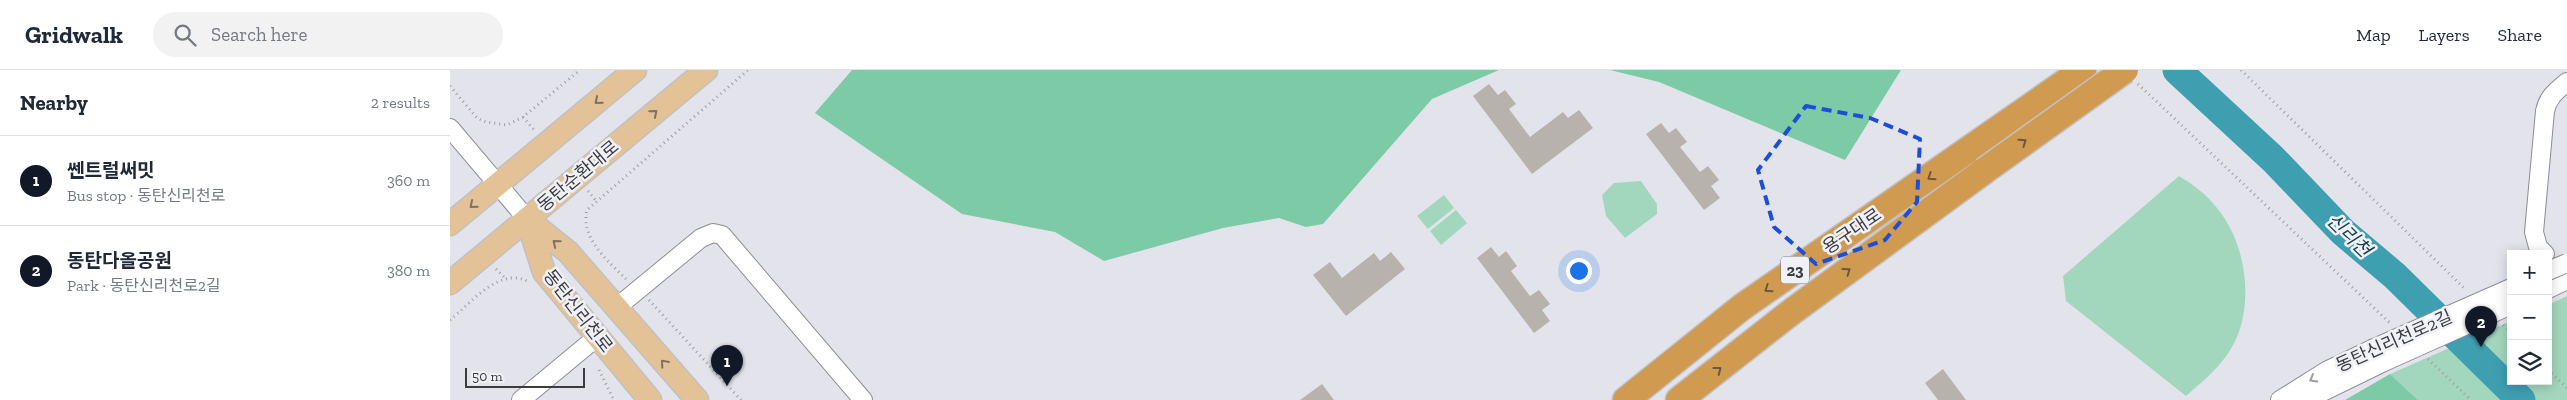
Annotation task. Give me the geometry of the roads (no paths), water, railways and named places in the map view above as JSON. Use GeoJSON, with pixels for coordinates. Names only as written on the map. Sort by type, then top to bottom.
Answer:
{"type":"FeatureCollection","features":[{"type":"Feature","properties":{"kind":"highway","name":"용구대로"},"geometry":{"type":"LineString","coordinates":[[1680,400],[1977,160],[2083,70]]}},
{"type":"Feature","properties":{"kind":"highway","name":"용구대로"},"geometry":{"type":"LineString","coordinates":[[1626,400],[1742,307],[1977,160],[2128,73]]}},
{"type":"Feature","properties":{"kind":"main road"},"geometry":{"type":"LineString","coordinates":[[450,224],[635,70]]}},
{"type":"Feature","properties":{"kind":"main road","name":"동탄순환대로"},"geometry":{"type":"LineString","coordinates":[[450,283],[706,70]]}},
{"type":"Feature","properties":{"kind":"main road","name":"동탄신리천로"},"geometry":{"type":"LineString","coordinates":[[527,219],[568,252],[697,400]]}},
{"type":"Feature","properties":{"kind":"main road","name":"동탄신리천로"},"geometry":{"type":"LineString","coordinates":[[527,219],[544,272],[650,400]]}},
{"type":"Feature","properties":{"kind":"street"},"geometry":{"type":"LineString","coordinates":[[2541,250],[2538,247],[2534,232],[2544,111],[2547,102],[2554,93],[2567,82]]}},
{"type":"Feature","properties":{"kind":"street"},"geometry":{"type":"LineString","coordinates":[[450,128],[527,219]]}},
{"type":"Feature","properties":{"kind":"street","name":"동탄신리천로"},"geometry":{"type":"LineString","coordinates":[[616,308],[701,238],[713,233],[722,235],[863,400]]}},
{"type":"Feature","properties":{"kind":"street"},"geometry":{"type":"LineString","coordinates":[[2552,261],[2567,276]]}},
{"type":"Feature","properties":{"kind":"street"},"geometry":{"type":"LineString","coordinates":[[2552,270],[2567,263]]}},
{"type":"Feature","properties":{"kind":"street"},"geometry":{"type":"LineString","coordinates":[[2552,287],[2567,280]]}},
{"type":"Feature","properties":{"kind":"street","name":"동탄신리천로2길"},"geometry":{"type":"LineString","coordinates":[[2306,400],[2378,355],[2507,290]]}},
{"type":"Feature","properties":{"kind":"street","name":"동탄신리천로2길"},"geometry":{"type":"LineString","coordinates":[[2280,400],[2328,370],[2378,355],[2507,307]]}},
{"type":"Feature","properties":{"kind":"street"},"geometry":{"type":"LineString","coordinates":[[521,400],[598,337]]}},
{"type":"Feature","properties":{"kind":"waterway","name":"신리천"},"geometry":{"type":"LineString","coordinates":[[2177,70],[2273,159],[2343,232],[2395,276],[2521,400]]}},
{"type":"Feature","properties":{"kind":"place","name":"동탄다올공원"},"geometry":{"type":"Point","coordinates":[2481,347]}},
{"type":"Feature","properties":{"kind":"place","name":"쎈트럴써밋"},"geometry":{"type":"Point","coordinates":[727,386]}}]}
